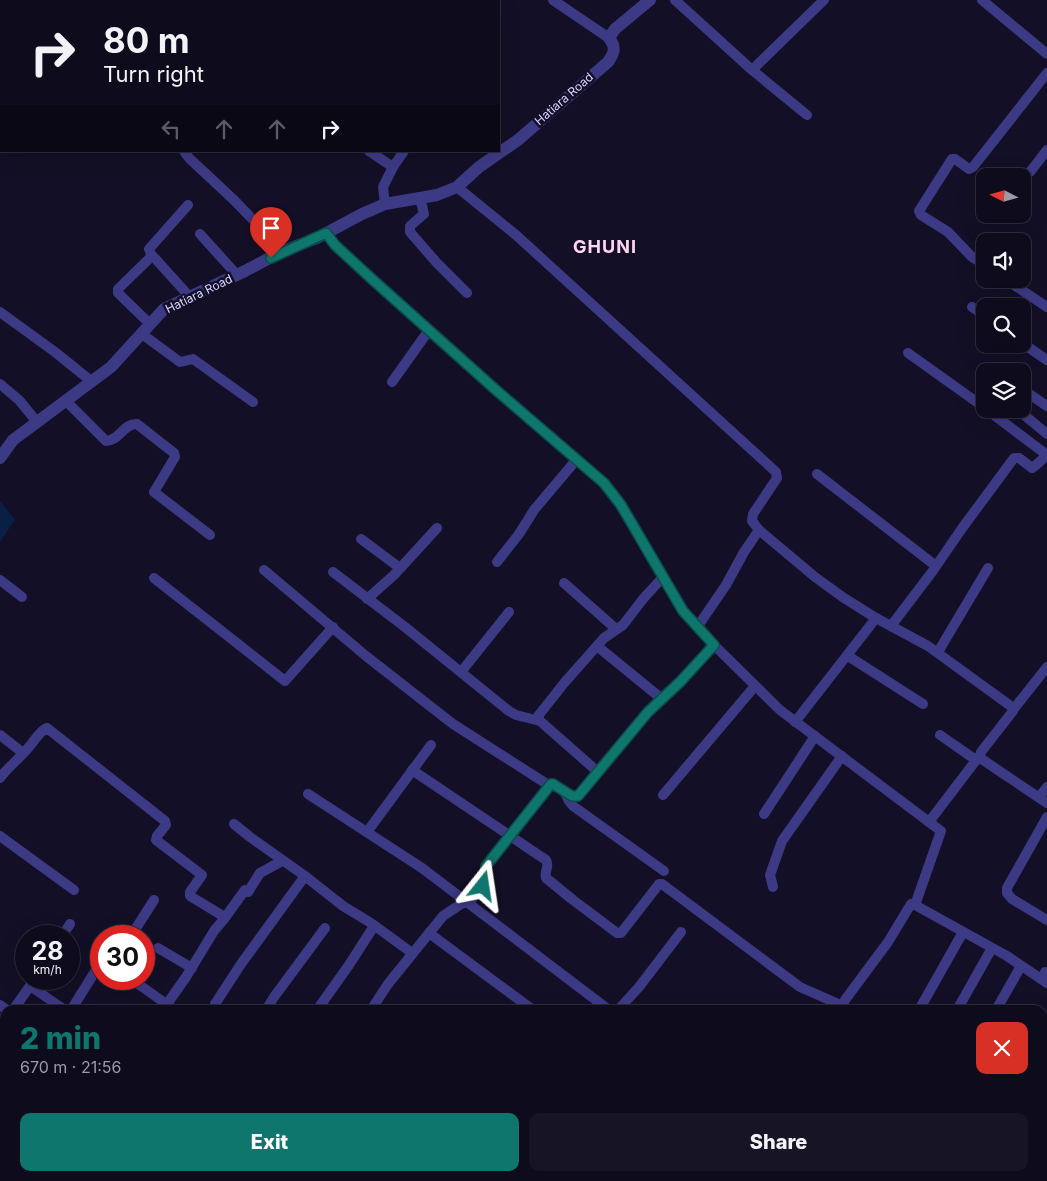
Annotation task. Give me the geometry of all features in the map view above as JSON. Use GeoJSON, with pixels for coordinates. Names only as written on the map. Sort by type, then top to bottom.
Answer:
{"type":"FeatureCollection","features":[{"type":"Feature","properties":{"kind":"street"},"geometry":{"type":"LineString","coordinates":[[553,0],[609,38],[622,22],[650,0]]}},
{"type":"Feature","properties":{"kind":"street"},"geometry":{"type":"LineString","coordinates":[[675,0],[752,70],[807,114]]}},
{"type":"Feature","properties":{"kind":"street"},"geometry":{"type":"LineString","coordinates":[[752,70],[824,0]]}},
{"type":"Feature","properties":{"kind":"street"},"geometry":{"type":"LineString","coordinates":[[982,0],[1047,54]]}},
{"type":"Feature","properties":{"kind":"street","name":"Hatiara Road"},"geometry":{"type":"LineString","coordinates":[[0,458],[13,440],[111,367],[164,309],[385,204],[438,195],[457,187],[479,167],[518,140],[608,62],[615,50],[614,44],[609,38]]}},
{"type":"Feature","properties":{"kind":"street"},"geometry":{"type":"LineString","coordinates":[[976,259],[948,232],[921,215],[919,209],[953,159],[956,158],[969,169],[973,167],[1047,73]]}},
{"type":"Feature","properties":{"kind":"street"},"geometry":{"type":"LineString","coordinates":[[1031,171],[1047,150]]}},
{"type":"Feature","properties":{"kind":"street"},"geometry":{"type":"LineString","coordinates":[[185,152],[283,251]]}},
{"type":"Feature","properties":{"kind":"street"},"geometry":{"type":"LineString","coordinates":[[372,152],[393,166]]}},
{"type":"Feature","properties":{"kind":"street"},"geometry":{"type":"LineString","coordinates":[[385,204],[383,187],[393,166],[403,152]]}},
{"type":"Feature","properties":{"kind":"street"},"geometry":{"type":"LineString","coordinates":[[457,187],[516,235],[776,472],[776,478],[753,514],[752,521],[759,530],[816,577],[876,618],[938,652],[986,687],[1013,710]]}},
{"type":"Feature","properties":{"kind":"street"},"geometry":{"type":"LineString","coordinates":[[420,198],[424,213],[410,226],[410,232],[467,293]]}},
{"type":"Feature","properties":{"kind":"street"},"geometry":{"type":"LineString","coordinates":[[188,205],[150,246],[149,252],[189,296]]}},
{"type":"Feature","properties":{"kind":"street"},"geometry":{"type":"LineString","coordinates":[[326,233],[338,248],[496,390],[577,459],[614,494],[683,611],[755,686],[795,722],[940,829],[941,832],[915,905]]}},
{"type":"Feature","properties":{"kind":"street"},"geometry":{"type":"LineString","coordinates":[[200,234],[237,275]]}},
{"type":"Feature","properties":{"kind":"street"},"geometry":{"type":"LineString","coordinates":[[152,256],[118,292],[146,329],[180,362],[193,359],[252,402]]}},
{"type":"Feature","properties":{"kind":"street"},"geometry":{"type":"LineString","coordinates":[[1018,288],[1047,307]]}},
{"type":"Feature","properties":{"kind":"street"},"geometry":{"type":"LineString","coordinates":[[972,307],[976,310]]}},
{"type":"Feature","properties":{"kind":"street"},"geometry":{"type":"LineString","coordinates":[[0,312],[91,381]]}},
{"type":"Feature","properties":{"kind":"street"},"geometry":{"type":"LineString","coordinates":[[392,382],[429,330]]}},
{"type":"Feature","properties":{"kind":"street"},"geometry":{"type":"LineString","coordinates":[[1031,349],[1047,360]]}},
{"type":"Feature","properties":{"kind":"street"},"geometry":{"type":"LineString","coordinates":[[908,353],[976,402]]}},
{"type":"Feature","properties":{"kind":"street"},"geometry":{"type":"LineString","coordinates":[[0,384],[19,400],[37,422]]}},
{"type":"Feature","properties":{"kind":"street"},"geometry":{"type":"LineString","coordinates":[[1031,395],[1047,406]]}},
{"type":"Feature","properties":{"kind":"street"},"geometry":{"type":"LineString","coordinates":[[65,400],[106,441],[112,440],[130,424],[137,424],[174,453],[175,457],[154,492],[210,536]]}},
{"type":"Feature","properties":{"kind":"street"},"geometry":{"type":"LineString","coordinates":[[891,626],[1014,458],[1018,458],[1032,468],[1047,455],[997,418]]}},
{"type":"Feature","properties":{"kind":"street"},"geometry":{"type":"LineString","coordinates":[[1028,418],[1047,434]]}},
{"type":"Feature","properties":{"kind":"street"},"geometry":{"type":"LineString","coordinates":[[496,562],[519,534],[534,510],[577,459]]}},
{"type":"Feature","properties":{"kind":"street"},"geometry":{"type":"LineString","coordinates":[[817,474],[936,566]]}},
{"type":"Feature","properties":{"kind":"street"},"geometry":{"type":"LineString","coordinates":[[367,599],[400,568],[436,528]]}},
{"type":"Feature","properties":{"kind":"street"},"geometry":{"type":"LineString","coordinates":[[698,626],[726,585],[744,552],[759,530]]}},
{"type":"Feature","properties":{"kind":"street"},"geometry":{"type":"LineString","coordinates":[[361,539],[400,568]]}},
{"type":"Feature","properties":{"kind":"street"},"geometry":{"type":"LineString","coordinates":[[938,652],[988,568]]}},
{"type":"Feature","properties":{"kind":"street"},"geometry":{"type":"LineString","coordinates":[[264,570],[400,684],[453,724],[550,786],[553,784],[572,796],[578,796],[648,712],[714,645]]}},
{"type":"Feature","properties":{"kind":"street"},"geometry":{"type":"LineString","coordinates":[[333,572],[510,711],[516,715],[540,721]]}},
{"type":"Feature","properties":{"kind":"street"},"geometry":{"type":"LineString","coordinates":[[598,772],[540,721],[537,718],[538,714],[604,638],[623,625],[663,577]]}},
{"type":"Feature","properties":{"kind":"street"},"geometry":{"type":"LineString","coordinates":[[154,578],[284,681],[333,628]]}},
{"type":"Feature","properties":{"kind":"street"},"geometry":{"type":"LineString","coordinates":[[0,580],[22,597]]}},
{"type":"Feature","properties":{"kind":"street"},"geometry":{"type":"LineString","coordinates":[[564,583],[616,629]]}},
{"type":"Feature","properties":{"kind":"street"},"geometry":{"type":"LineString","coordinates":[[461,672],[509,612]]}},
{"type":"Feature","properties":{"kind":"street"},"geometry":{"type":"LineString","coordinates":[[795,722],[876,618]]}},
{"type":"Feature","properties":{"kind":"street"},"geometry":{"type":"LineString","coordinates":[[597,646],[662,699]]}},
{"type":"Feature","properties":{"kind":"street"},"geometry":{"type":"LineString","coordinates":[[848,656],[923,704]]}},
{"type":"Feature","properties":{"kind":"street"},"geometry":{"type":"LineString","coordinates":[[930,822],[1047,667]]}},
{"type":"Feature","properties":{"kind":"street"},"geometry":{"type":"LineString","coordinates":[[663,795],[755,686]]}},
{"type":"Feature","properties":{"kind":"street"},"geometry":{"type":"LineString","coordinates":[[0,778],[42,730],[45,728],[49,729],[164,820],[166,825],[156,840],[202,874],[190,892],[190,896],[224,919]]}},
{"type":"Feature","properties":{"kind":"street"},"geometry":{"type":"LineString","coordinates":[[0,735],[23,753]]}},
{"type":"Feature","properties":{"kind":"street"},"geometry":{"type":"LineString","coordinates":[[940,735],[1043,800],[1047,786]]}},
{"type":"Feature","properties":{"kind":"street"},"geometry":{"type":"LineString","coordinates":[[764,814],[815,736]]}},
{"type":"Feature","properties":{"kind":"street"},"geometry":{"type":"LineString","coordinates":[[367,832],[431,745]]}},
{"type":"Feature","properties":{"kind":"street"},"geometry":{"type":"LineString","coordinates":[[773,887],[770,875],[782,840],[842,756]]}},
{"type":"Feature","properties":{"kind":"street"},"geometry":{"type":"LineString","coordinates":[[412,770],[546,860],[548,863],[545,874],[546,878],[618,934],[621,933],[659,884],[662,884],[800,986],[840,1005]]}},
{"type":"Feature","properties":{"kind":"street"},"geometry":{"type":"LineString","coordinates":[[374,1005],[412,953],[446,914],[467,902],[482,888],[486,866],[550,786]]}},
{"type":"Feature","properties":{"kind":"street"},"geometry":{"type":"LineString","coordinates":[[565,793],[568,801],[573,806],[664,871]]}},
{"type":"Feature","properties":{"kind":"street"},"geometry":{"type":"LineString","coordinates":[[308,794],[422,868],[602,1005]]}},
{"type":"Feature","properties":{"kind":"street"},"geometry":{"type":"LineString","coordinates":[[1047,817],[1008,885],[1007,893],[1047,920]]}},
{"type":"Feature","properties":{"kind":"street"},"geometry":{"type":"LineString","coordinates":[[234,824],[343,906],[412,953]]}},
{"type":"Feature","properties":{"kind":"street"},"geometry":{"type":"LineString","coordinates":[[0,836],[74,890]]}},
{"type":"Feature","properties":{"kind":"street"},"geometry":{"type":"LineString","coordinates":[[172,1005],[214,931],[260,873],[282,861]]}},
{"type":"Feature","properties":{"kind":"street"},"geometry":{"type":"LineString","coordinates":[[215,1004],[241,964],[305,876]]}},
{"type":"Feature","properties":{"kind":"street"},"geometry":{"type":"LineString","coordinates":[[138,925],[154,900]]}},
{"type":"Feature","properties":{"kind":"street"},"geometry":{"type":"LineString","coordinates":[[846,1005],[845,1000],[888,942],[909,906],[915,905],[1021,966],[1046,976]]}},
{"type":"Feature","properties":{"kind":"street"},"geometry":{"type":"LineString","coordinates":[[321,1005],[374,926]]}},
{"type":"Feature","properties":{"kind":"street"},"geometry":{"type":"LineString","coordinates":[[269,1005],[325,928]]}},
{"type":"Feature","properties":{"kind":"street"},"geometry":{"type":"LineString","coordinates":[[623,1005],[640,987],[681,932]]}},
{"type":"Feature","properties":{"kind":"street"},"geometry":{"type":"LineString","coordinates":[[923,1005],[963,932]]}},
{"type":"Feature","properties":{"kind":"street"},"geometry":{"type":"LineString","coordinates":[[428,934],[525,1005]]}},
{"type":"Feature","properties":{"kind":"street"},"geometry":{"type":"LineString","coordinates":[[158,948],[192,968]]}},
{"type":"Feature","properties":{"kind":"street"},"geometry":{"type":"LineString","coordinates":[[960,1005],[992,948]]}},
{"type":"Feature","properties":{"kind":"street"},"geometry":{"type":"LineString","coordinates":[[999,1005],[1021,966]]}},
{"type":"Feature","properties":{"kind":"street"},"geometry":{"type":"LineString","coordinates":[[74,1005],[90,980]]}},
{"type":"Feature","properties":{"kind":"street"},"geometry":{"type":"LineString","coordinates":[[16,1005],[26,990]]}},
{"type":"Feature","properties":{"kind":"street"},"geometry":{"type":"LineString","coordinates":[[37,990],[58,1005]]}},
{"type":"Feature","properties":{"kind":"street"},"geometry":{"type":"LineString","coordinates":[[147,990],[168,1005]]}},
{"type":"Feature","properties":{"kind":"water"},"geometry":{"type":"Polygon","coordinates":[[[0,501],[15,520],[0,542],[0,501]]]}},
{"type":"Feature","properties":{"kind":"district","name":"GHUNI"},"geometry":{"type":"Point","coordinates":[605,247]}},
{"type":"Feature","properties":{"kind":"route"},"geometry":{"type":"LineString","coordinates":[[271,258],[326,233],[335,245],[373,280],[604,483],[621,505],[683,611],[714,645],[695,667],[648,712],[578,796],[565,793],[551,784],[486,866],[483,886]]}}]}
